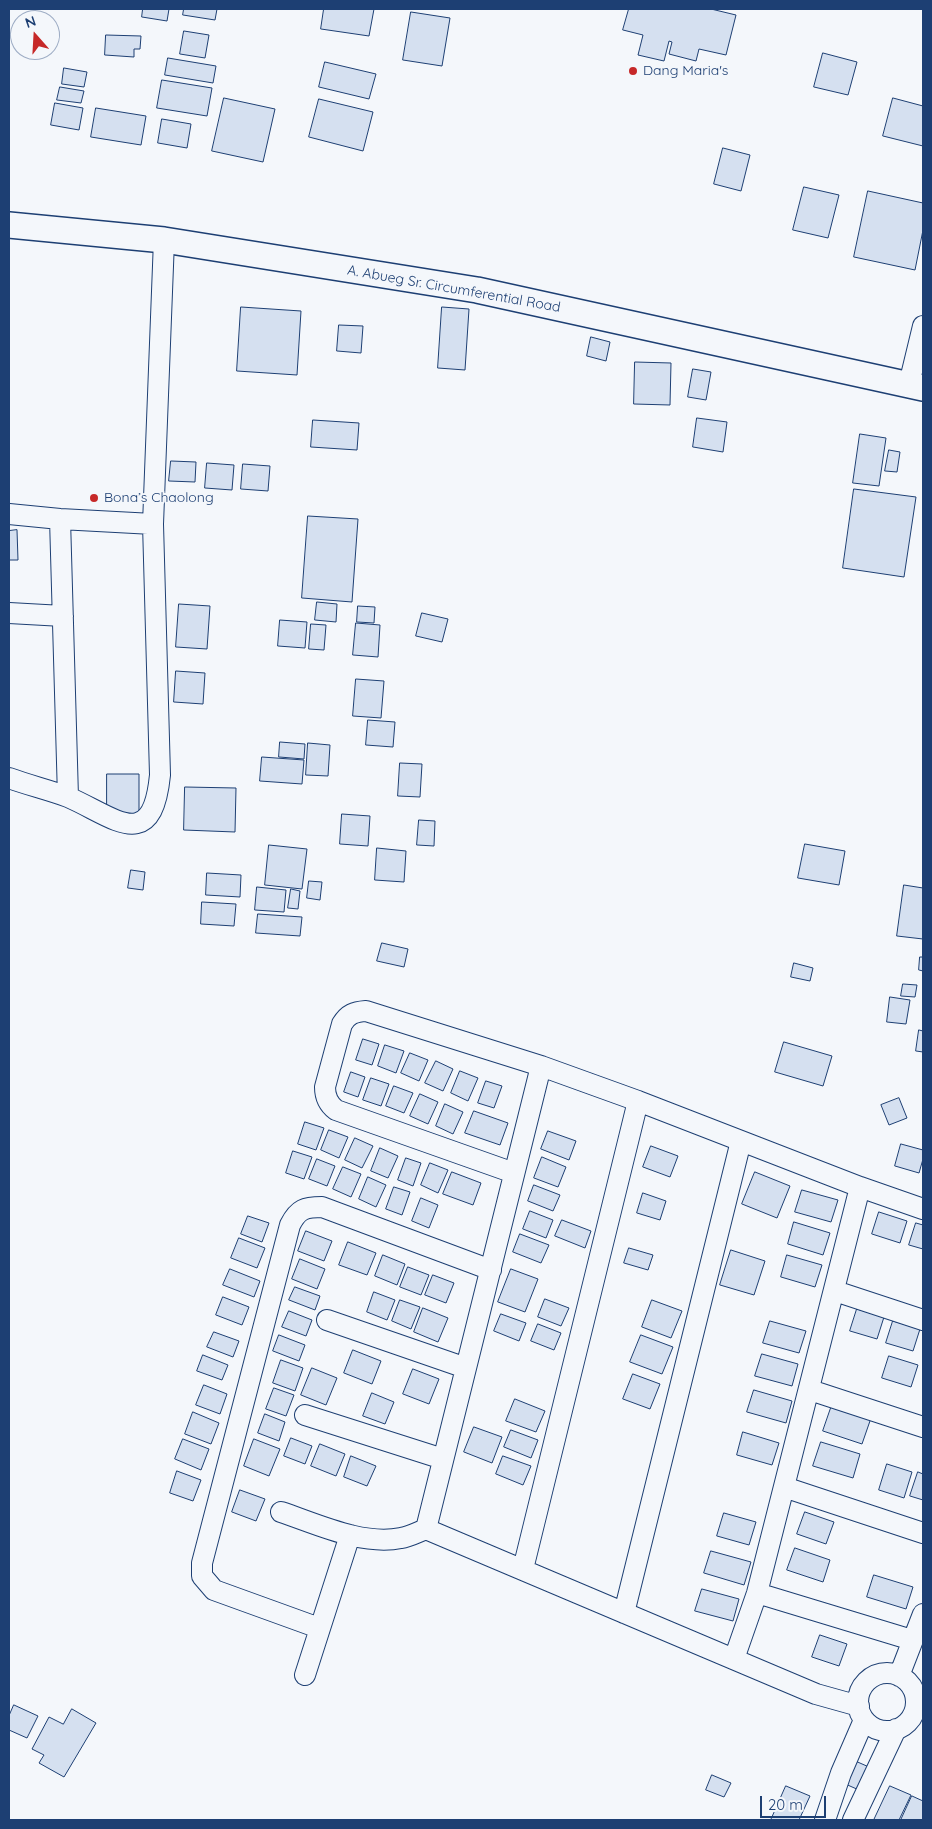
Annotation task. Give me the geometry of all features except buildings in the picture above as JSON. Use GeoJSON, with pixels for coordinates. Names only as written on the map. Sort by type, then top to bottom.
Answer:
{"type":"FeatureCollection","features":[{"type":"Feature","properties":{"kind":"street","name":"A. Abueg Sr. Circumferential Road"},"geometry":{"type":"LineString","coordinates":[[9,226],[164,240],[477,290],[916,386]]}},
{"type":"Feature","properties":{"kind":"street"},"geometry":{"type":"LineString","coordinates":[[9,778],[68,797],[106,817],[125,824],[146,818],[153,810],[158,794],[160,774],[153,524],[164,240]]}},
{"type":"Feature","properties":{"kind":"street"},"geometry":{"type":"LineString","coordinates":[[916,386],[923,326]]}},
{"type":"Feature","properties":{"kind":"street"},"geometry":{"type":"LineString","coordinates":[[9,514],[153,524]]}},
{"type":"Feature","properties":{"kind":"street"},"geometry":{"type":"LineString","coordinates":[[60,519],[68,797]]}},
{"type":"Feature","properties":{"kind":"street"},"geometry":{"type":"LineString","coordinates":[[9,613],[63,616]]}},
{"type":"Feature","properties":{"kind":"street"},"geometry":{"type":"LineString","coordinates":[[514,1173],[336,1110],[327,1100],[325,1087],[342,1024],[346,1017],[355,1012],[366,1011],[541,1066],[923,1209]]}},
{"type":"Feature","properties":{"kind":"street"},"geometry":{"type":"LineString","coordinates":[[426,1528],[541,1066]]}},
{"type":"Feature","properties":{"kind":"street"},"geometry":{"type":"LineString","coordinates":[[523,1569],[638,1101]]}},
{"type":"Feature","properties":{"kind":"street"},"geometry":{"type":"LineString","coordinates":[[624,1612],[741,1141]]}},
{"type":"Feature","properties":{"kind":"street"},"geometry":{"type":"LineString","coordinates":[[734,1659],[757,1593],[860,1187]]}},
{"type":"Feature","properties":{"kind":"street"},"geometry":{"type":"LineString","coordinates":[[319,1628],[214,1590],[202,1576],[202,1563],[290,1225],[296,1214],[304,1209],[322,1207],[491,1270]]}},
{"type":"Feature","properties":{"kind":"street"},"geometry":{"type":"LineString","coordinates":[[835,1291],[923,1320]]}},
{"type":"Feature","properties":{"kind":"street"},"geometry":{"type":"LineString","coordinates":[[327,1320],[466,1368]]}},
{"type":"Feature","properties":{"kind":"street"},"geometry":{"type":"LineString","coordinates":[[810,1390],[923,1427]]}},
{"type":"Feature","properties":{"kind":"street"},"geometry":{"type":"LineString","coordinates":[[305,1415],[443,1459]]}},
{"type":"Feature","properties":{"kind":"street"},"geometry":{"type":"LineString","coordinates":[[784,1487],[923,1533]]}},
{"type":"Feature","properties":{"kind":"street"},"geometry":{"type":"LineString","coordinates":[[281,1512],[363,1539],[402,1538],[426,1528],[861,1713],[878,1729],[896,1729]]}},
{"type":"Feature","properties":{"kind":"street"},"geometry":{"type":"LineString","coordinates":[[305,1675],[350,1535]]}},
{"type":"Feature","properties":{"kind":"street"},"geometry":{"type":"LineString","coordinates":[[757,1593],[912,1640]]}},
{"type":"Feature","properties":{"kind":"street"},"geometry":{"type":"LineString","coordinates":[[899,1676],[923,1614]]}},
{"type":"Feature","properties":{"kind":"street"},"geometry":{"type":"LineString","coordinates":[[825,1820],[861,1713],[859,1696],[863,1686],[879,1674],[890,1673],[899,1676],[911,1686],[919,1710],[896,1729],[853,1820]]}},
{"type":"Feature","properties":{"kind":"place","name":"Dang Maria's"},"geometry":{"type":"Point","coordinates":[633,71]}},
{"type":"Feature","properties":{"kind":"place","name":"Bona’s Chaolong"},"geometry":{"type":"Point","coordinates":[94,498]}}]}
